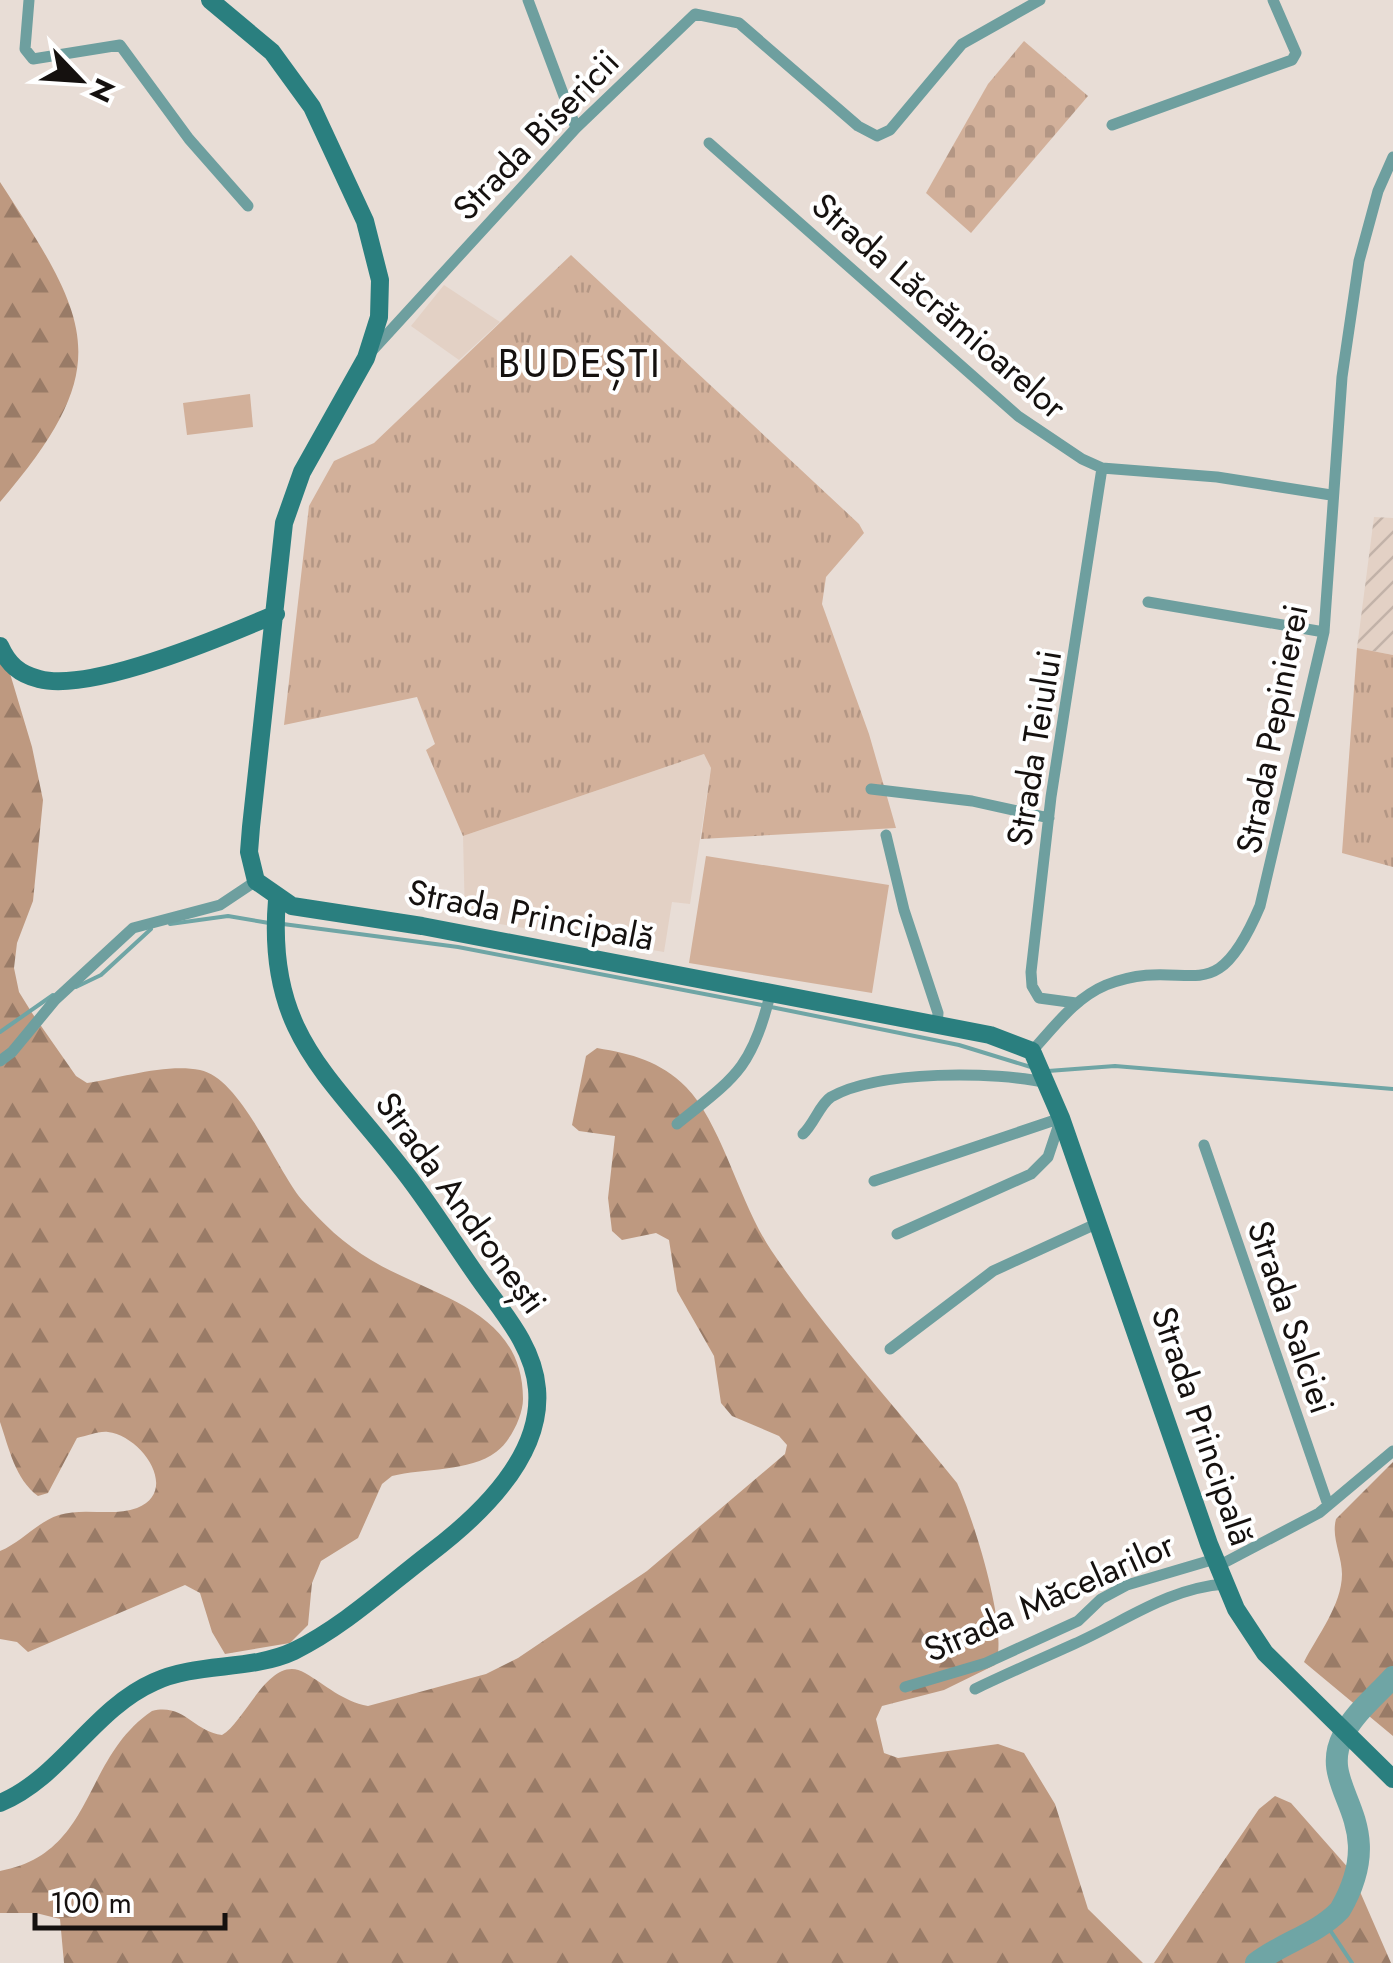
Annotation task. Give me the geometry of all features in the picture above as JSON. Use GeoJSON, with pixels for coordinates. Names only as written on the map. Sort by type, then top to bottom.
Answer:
{"type":"FeatureCollection","features":[{"type":"Feature","properties":{"kind":"main road"},"geometry":{"type":"LineString","coordinates":[[210,0],[257,38],[291,74],[348,182],[372,242],[380,280],[379,317],[366,358],[294,491],[282,540],[250,826],[249,852],[256,881]]}},
{"type":"Feature","properties":{"kind":"main road"},"geometry":{"type":"LineString","coordinates":[[0,646],[7,660],[24,674],[64,682],[176,652],[276,614]]}},
{"type":"Feature","properties":{"kind":"main road","name":"Strada Principală"},"geometry":{"type":"LineString","coordinates":[[256,881],[276,913],[769,996],[938,1019],[1035,1054],[1062,1118],[1219,1570],[1265,1652],[1393,1779]]}},
{"type":"Feature","properties":{"kind":"main road","name":"Strada Andronești"},"geometry":{"type":"LineString","coordinates":[[0,1803],[29,1786],[137,1690],[176,1674],[290,1652],[327,1631],[486,1505],[516,1462],[532,1424],[535,1374],[514,1327],[400,1166],[309,1056],[297,1034],[282,979],[276,913]]}},
{"type":"Feature","properties":{"kind":"street"},"geometry":{"type":"LineString","coordinates":[[30,0],[25,49],[33,59],[120,46],[189,139],[248,206]]}},
{"type":"Feature","properties":{"kind":"street"},"geometry":{"type":"LineString","coordinates":[[528,0],[576,128]]}},
{"type":"Feature","properties":{"kind":"street"},"geometry":{"type":"LineString","coordinates":[[691,0],[695,14],[740,23],[858,126],[877,136],[890,130],[962,44],[1040,0]]}},
{"type":"Feature","properties":{"kind":"street"},"geometry":{"type":"LineString","coordinates":[[1112,124],[1292,60],[1296,53],[1273,0]]}},
{"type":"Feature","properties":{"kind":"street","name":"Strada Bisericii"},"geometry":{"type":"LineString","coordinates":[[366,358],[576,128],[695,14]]}},
{"type":"Feature","properties":{"kind":"street","name":"Strada Lăcrămioarelor"},"geometry":{"type":"LineString","coordinates":[[708,143],[1035,430],[1102,468],[1218,477],[1330,494]]}},
{"type":"Feature","properties":{"kind":"street","name":"Strada Pepinierei"},"geometry":{"type":"LineString","coordinates":[[1035,1054],[1076,1003],[1123,980],[1220,970],[1237,955],[1268,886],[1324,632],[1330,494],[1360,260],[1378,190],[1393,156]]}},
{"type":"Feature","properties":{"kind":"street","name":"Strada Teiului"},"geometry":{"type":"LineString","coordinates":[[1076,1003],[1039,998],[1032,986],[1049,818],[1102,468]]}},
{"type":"Feature","properties":{"kind":"street"},"geometry":{"type":"LineString","coordinates":[[1148,602],[1324,632]]}},
{"type":"Feature","properties":{"kind":"street"},"geometry":{"type":"LineString","coordinates":[[871,789],[972,801],[1049,818]]}},
{"type":"Feature","properties":{"kind":"street"},"geometry":{"type":"LineString","coordinates":[[886,835],[904,910],[938,1019]]}},
{"type":"Feature","properties":{"kind":"street"},"geometry":{"type":"LineString","coordinates":[[0,1061],[55,1000],[134,928],[209,910],[256,881]]}},
{"type":"Feature","properties":{"kind":"street"},"geometry":{"type":"LineString","coordinates":[[676,1124],[742,1069],[760,1037],[769,996]]}},
{"type":"Feature","properties":{"kind":"street"},"geometry":{"type":"LineString","coordinates":[[803,1134],[830,1098],[874,1083],[982,1074],[1047,1080]]}},
{"type":"Feature","properties":{"kind":"street"},"geometry":{"type":"LineString","coordinates":[[874,1181],[1062,1118]]}},
{"type":"Feature","properties":{"kind":"street"},"geometry":{"type":"LineString","coordinates":[[897,1234],[1031,1174],[1048,1156],[1062,1118]]}},
{"type":"Feature","properties":{"kind":"street","name":"Strada Salciei"},"geometry":{"type":"LineString","coordinates":[[1204,1145],[1328,1505]]}},
{"type":"Feature","properties":{"kind":"street"},"geometry":{"type":"LineString","coordinates":[[890,1349],[993,1271],[1098,1222]]}},
{"type":"Feature","properties":{"kind":"street"},"geometry":{"type":"LineString","coordinates":[[974,1689],[1075,1644],[1131,1613],[1191,1590],[1328,1505],[1393,1451]]}},
{"type":"Feature","properties":{"kind":"street","name":"Strada Măcelarilor"},"geometry":{"type":"LineString","coordinates":[[905,1687],[986,1664],[1078,1621],[1101,1599],[1127,1585],[1219,1570]]}},
{"type":"Feature","properties":{"kind":"shaded area"},"geometry":{"type":"Polygon","coordinates":[[[444,285],[500,322],[459,360],[411,326],[444,285]]]}},
{"type":"Feature","properties":{"kind":"shaded area"},"geometry":{"type":"Polygon","coordinates":[[[1374,517],[1393,518],[1393,655],[1357,648],[1374,517]]]}},
{"type":"Feature","properties":{"kind":"shaded area"},"geometry":{"type":"Polygon","coordinates":[[[704,754],[711,768],[690,904],[672,902],[664,952],[465,918],[463,836],[704,754]]]}},
{"type":"Feature","properties":{"kind":"green space"},"geometry":{"type":"Polygon","coordinates":[[[1024,41],[1088,96],[971,233],[926,193],[988,84],[1024,41]]]}},
{"type":"Feature","properties":{"kind":"green space"},"geometry":{"type":"Polygon","coordinates":[[[0,182],[55,271],[71,308],[78,343],[76,377],[62,414],[38,455],[0,502],[0,182]]]}},
{"type":"Feature","properties":{"kind":"green space"},"geometry":{"type":"Polygon","coordinates":[[[571,255],[859,524],[864,533],[826,577],[822,604],[869,734],[896,828],[701,839],[711,768],[704,754],[463,836],[426,750],[435,744],[417,697],[284,725],[309,506],[334,461],[374,443],[571,255]]]}},
{"type":"Feature","properties":{"kind":"green space"},"geometry":{"type":"Polygon","coordinates":[[[250,394],[253,427],[187,435],[183,403],[250,394]]]}},
{"type":"Feature","properties":{"kind":"green space"},"geometry":{"type":"Polygon","coordinates":[[[0,640],[32,747],[43,800],[33,901],[17,943],[14,968],[19,992],[76,1076],[87,1083],[187,1068],[215,1077],[243,1106],[292,1186],[326,1225],[371,1260],[470,1310],[491,1325],[508,1345],[519,1369],[522,1406],[506,1442],[496,1452],[473,1463],[392,1476],[382,1484],[358,1538],[321,1561],[312,1583],[308,1625],[290,1643],[225,1654],[212,1632],[200,1593],[185,1585],[28,1652],[17,1642],[0,1639],[0,1551],[59,1515],[137,1508],[149,1500],[156,1478],[133,1443],[100,1432],[77,1438],[48,1493],[38,1496],[18,1472],[0,1422],[0,640]]]}},
{"type":"Feature","properties":{"kind":"green space"},"geometry":{"type":"Polygon","coordinates":[[[1357,648],[1393,655],[1393,867],[1342,853],[1357,648]]]}},
{"type":"Feature","properties":{"kind":"green space"},"geometry":{"type":"Polygon","coordinates":[[[706,856],[889,885],[872,993],[689,963],[706,856]]]}},
{"type":"Feature","properties":{"kind":"green space"},"geometry":{"type":"Polygon","coordinates":[[[597,1048],[645,1060],[686,1087],[710,1121],[771,1250],[838,1339],[957,1483],[964,1499],[994,1602],[998,1628],[995,1665],[944,1690],[882,1706],[876,1719],[884,1753],[898,1758],[998,1744],[1024,1753],[1055,1804],[1088,1909],[1143,1963],[64,1963],[60,1919],[36,1913],[0,1913],[0,1871],[31,1861],[54,1845],[72,1825],[112,1754],[129,1731],[152,1711],[181,1714],[222,1735],[270,1680],[292,1669],[368,1706],[486,1674],[518,1658],[647,1571],[785,1454],[787,1445],[779,1436],[732,1416],[721,1403],[714,1356],[677,1291],[669,1240],[656,1233],[622,1240],[612,1231],[608,1198],[615,1136],[579,1131],[572,1125],[586,1056],[597,1048]]]}},
{"type":"Feature","properties":{"kind":"green space"},"geometry":{"type":"Polygon","coordinates":[[[1393,1462],[1393,1736],[1304,1662],[1341,1586],[1336,1519],[1393,1462]]]}},
{"type":"Feature","properties":{"kind":"green space"},"geometry":{"type":"Polygon","coordinates":[[[1275,1796],[1291,1803],[1351,1871],[1391,1963],[1154,1963],[1259,1809],[1275,1796]]]}},
{"type":"Feature","properties":{"kind":"waterway"},"geometry":{"type":"LineString","coordinates":[[170,924],[228,916],[269,923]]}},
{"type":"Feature","properties":{"kind":"waterway"},"geometry":{"type":"LineString","coordinates":[[283,924],[458,947],[762,1005]]}},
{"type":"Feature","properties":{"kind":"waterway"},"geometry":{"type":"LineString","coordinates":[[76,987],[101,975],[151,929]]}},
{"type":"Feature","properties":{"kind":"waterway"},"geometry":{"type":"LineString","coordinates":[[0,1032],[53,995]]}},
{"type":"Feature","properties":{"kind":"waterway"},"geometry":{"type":"LineString","coordinates":[[771,1007],[959,1045],[1034,1068]]}},
{"type":"Feature","properties":{"kind":"waterway"},"geometry":{"type":"LineString","coordinates":[[1048,1071],[1115,1066],[1393,1089]]}},
{"type":"Feature","properties":{"kind":"waterway"},"geometry":{"type":"LineString","coordinates":[[1256,1963],[1321,1926],[1340,1910],[1354,1879],[1359,1852],[1357,1829],[1338,1773],[1337,1755],[1353,1720],[1393,1677]]}},
{"type":"Feature","properties":{"kind":"waterway"},"geometry":{"type":"LineString","coordinates":[[1326,1924],[1352,1963]]}},
{"type":"Feature","properties":{"kind":"district","name":"BUDEȘTI"},"geometry":{"type":"Point","coordinates":[580,363]}}]}
